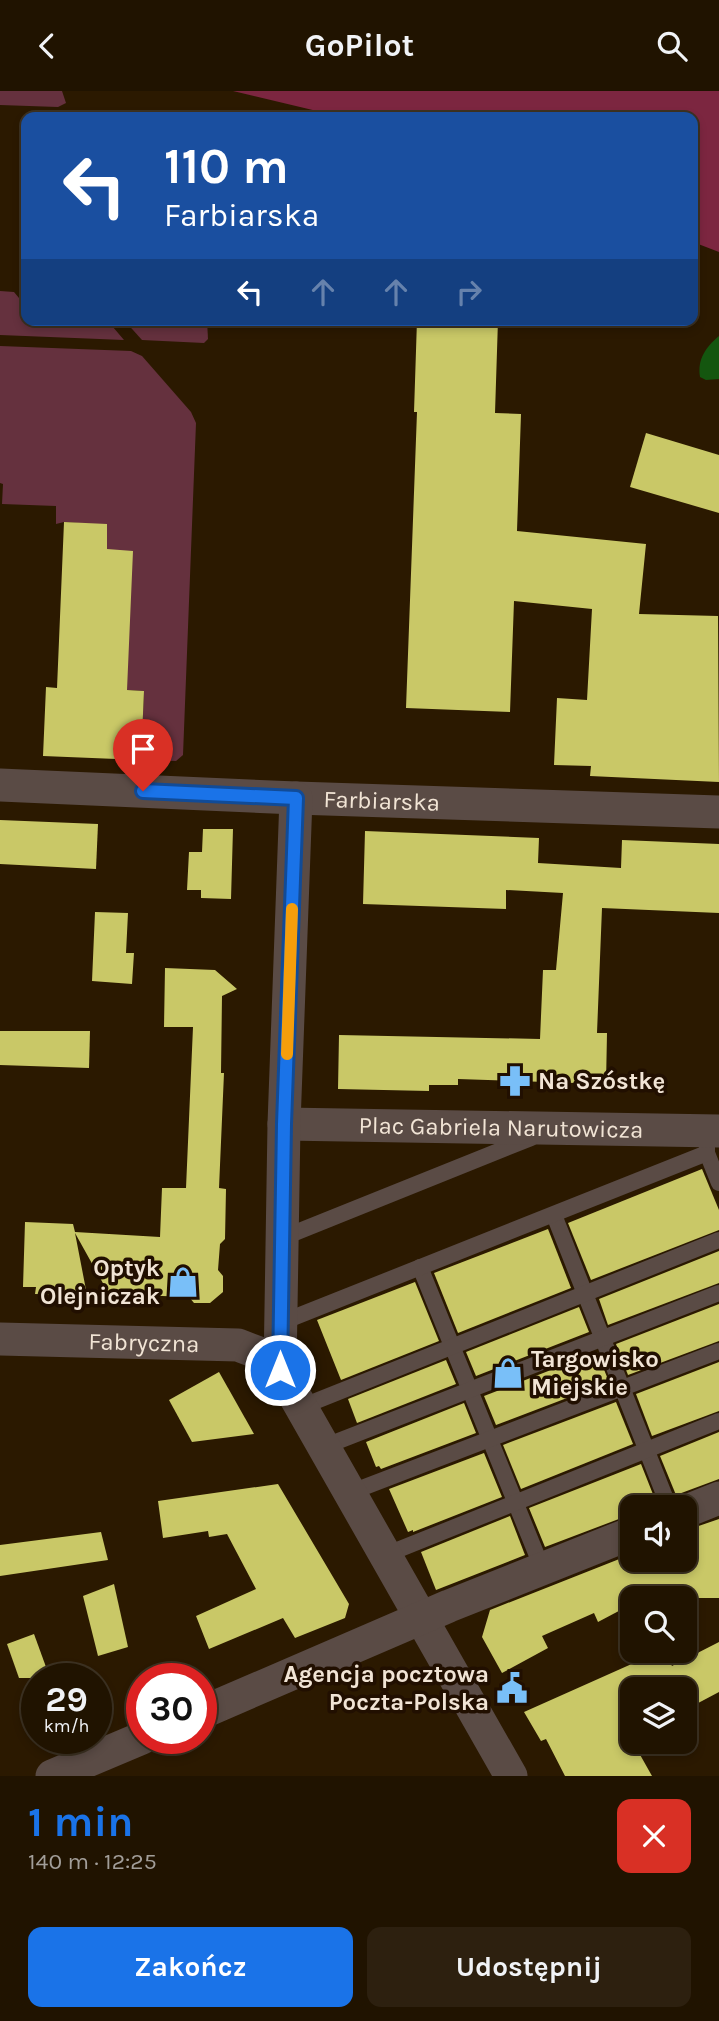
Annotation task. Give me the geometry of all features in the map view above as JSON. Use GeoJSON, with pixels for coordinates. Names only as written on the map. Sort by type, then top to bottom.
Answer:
{"type":"FeatureCollection","features":[{"type":"Feature","properties":{"kind":"street","name":"Farbiarska"},"geometry":{"type":"LineString","coordinates":[[0,785],[719,812]]}},
{"type":"Feature","properties":{"kind":"street"},"geometry":{"type":"LineString","coordinates":[[296,798],[284,1124],[280,1370],[511,1776]]}},
{"type":"Feature","properties":{"kind":"street","name":"Plac Gabriela Narutowicza"},"geometry":{"type":"LineString","coordinates":[[284,1124],[531,1127],[711,1139]]}},
{"type":"Feature","properties":{"kind":"street","name":"Fabryczna"},"geometry":{"type":"LineString","coordinates":[[0,1339],[238,1345],[267,1356],[280,1370]]}},
{"type":"Feature","properties":{"kind":"street"},"geometry":{"type":"LineString","coordinates":[[697,1506],[719,1497]]}},
{"type":"Feature","properties":{"kind":"street"},"geometry":{"type":"LineString","coordinates":[[217,1706],[542,1568],[620,1538]]}},
{"type":"Feature","properties":{"kind":"street"},"geometry":{"type":"LineString","coordinates":[[52,1776],[126,1745]]}},
{"type":"Feature","properties":{"kind":"lane"},"geometry":{"type":"LineString","coordinates":[[282,1234],[292,1234],[531,1138],[531,1127]]}},
{"type":"Feature","properties":{"kind":"lane"},"geometry":{"type":"LineString","coordinates":[[279,1320],[290,1319],[554,1215],[711,1139],[719,1183]]}},
{"type":"Feature","properties":{"kind":"lane"},"geometry":{"type":"LineString","coordinates":[[554,1215],[664,1495]]}},
{"type":"Feature","properties":{"kind":"lane"},"geometry":{"type":"LineString","coordinates":[[300,1407],[719,1240]]}},
{"type":"Feature","properties":{"kind":"lane"},"geometry":{"type":"LineString","coordinates":[[420,1267],[542,1568]]}},
{"type":"Feature","properties":{"kind":"lane"},"geometry":{"type":"LineString","coordinates":[[323,1447],[719,1293]]}},
{"type":"Feature","properties":{"kind":"lane"},"geometry":{"type":"LineString","coordinates":[[349,1493],[719,1351]]}},
{"type":"Feature","properties":{"kind":"lane"},"geometry":{"type":"LineString","coordinates":[[385,1555],[719,1422]]}},
{"type":"Feature","properties":{"kind":"shaded area"},"geometry":{"type":"Polygon","coordinates":[[[0,91],[62,91],[66,103],[58,107],[0,105],[0,91]]]}},
{"type":"Feature","properties":{"kind":"shaded area"},"geometry":{"type":"Polygon","coordinates":[[[233,91],[719,91],[719,252],[698,244],[698,112],[321,112],[233,91]]]}},
{"type":"Feature","properties":{"kind":"shaded area"},"geometry":{"type":"Polygon","coordinates":[[[0,291],[14,292],[21,298],[21,326],[112,326],[124,340],[0,335],[0,291]]]}},
{"type":"Feature","properties":{"kind":"shaded area"},"geometry":{"type":"Polygon","coordinates":[[[129,326],[207,326],[208,339],[204,343],[142,340],[129,326]]]}},
{"type":"Feature","properties":{"kind":"shaded area"},"geometry":{"type":"Polygon","coordinates":[[[719,336],[719,379],[706,380],[700,377],[701,359],[706,349],[719,336]]]}},
{"type":"Feature","properties":{"kind":"shaded area"},"geometry":{"type":"Polygon","coordinates":[[[0,346],[131,351],[142,356],[191,412],[196,423],[183,755],[176,761],[141,760],[144,691],[127,690],[107,549],[107,525],[64,522],[56,524],[56,506],[2,504],[0,346]]]}},
{"type":"Feature","properties":{"kind":"building"},"geometry":{"type":"Polygon","coordinates":[[[417,326],[498,326],[495,413],[521,414],[517,531],[646,544],[639,614],[718,616],[719,782],[590,776],[591,766],[554,765],[557,698],[587,700],[592,609],[514,601],[510,712],[406,708],[417,412],[414,412],[417,326]]]}},
{"type":"Feature","properties":{"kind":"building"},"geometry":{"type":"Polygon","coordinates":[[[646,433],[719,455],[719,513],[630,487],[646,433]]]}},
{"type":"Feature","properties":{"kind":"building"},"geometry":{"type":"Polygon","coordinates":[[[64,522],[107,524],[107,549],[133,551],[127,690],[144,691],[141,760],[43,756],[46,687],[57,688],[64,522]]]}},
{"type":"Feature","properties":{"kind":"building"},"geometry":{"type":"Polygon","coordinates":[[[0,820],[98,824],[96,869],[0,864],[0,820]]]}},
{"type":"Feature","properties":{"kind":"building"},"geometry":{"type":"Polygon","coordinates":[[[203,829],[233,829],[231,899],[201,898],[201,890],[187,890],[189,852],[202,852],[203,829]]]}},
{"type":"Feature","properties":{"kind":"building"},"geometry":{"type":"Polygon","coordinates":[[[365,831],[539,838],[538,863],[621,868],[622,840],[719,844],[719,913],[602,908],[597,1033],[607,1033],[606,1084],[458,1079],[458,1085],[429,1085],[429,1091],[338,1089],[339,1035],[540,1039],[543,970],[556,970],[563,893],[506,890],[506,909],[363,904],[365,831]]]}},
{"type":"Feature","properties":{"kind":"building"},"geometry":{"type":"Polygon","coordinates":[[[95,912],[128,913],[126,953],[134,953],[132,984],[92,981],[95,912]]]}},
{"type":"Feature","properties":{"kind":"building"},"geometry":{"type":"Polygon","coordinates":[[[165,968],[215,970],[237,989],[222,996],[221,1073],[224,1073],[219,1188],[226,1189],[225,1239],[220,1244],[218,1270],[223,1276],[223,1292],[210,1303],[194,1303],[189,1297],[109,1294],[75,1233],[87,1295],[35,1294],[36,1287],[23,1287],[25,1222],[73,1224],[75,1232],[160,1237],[162,1188],[186,1188],[193,1027],[164,1027],[165,968]]]}},
{"type":"Feature","properties":{"kind":"building"},"geometry":{"type":"Polygon","coordinates":[[[0,1031],[90,1031],[89,1068],[0,1065],[0,1031]]]}},
{"type":"Feature","properties":{"kind":"building"},"geometry":{"type":"Polygon","coordinates":[[[702,1169],[719,1210],[719,1230],[591,1280],[568,1223],[702,1169]]]}},
{"type":"Feature","properties":{"kind":"building"},"geometry":{"type":"Polygon","coordinates":[[[548,1229],[571,1288],[458,1333],[434,1273],[548,1229]]]}},
{"type":"Feature","properties":{"kind":"building"},"geometry":{"type":"Polygon","coordinates":[[[719,1251],[719,1283],[608,1325],[599,1299],[719,1251]]]}},
{"type":"Feature","properties":{"kind":"building"},"geometry":{"type":"Polygon","coordinates":[[[415,1282],[439,1341],[341,1380],[317,1320],[415,1282]]]}},
{"type":"Feature","properties":{"kind":"building"},"geometry":{"type":"Polygon","coordinates":[[[719,1304],[719,1341],[628,1375],[616,1344],[719,1304]]]}},
{"type":"Feature","properties":{"kind":"building"},"geometry":{"type":"Polygon","coordinates":[[[579,1307],[589,1332],[476,1376],[466,1352],[579,1307]]]}},
{"type":"Feature","properties":{"kind":"building"},"geometry":{"type":"Polygon","coordinates":[[[597,1352],[609,1382],[496,1425],[484,1396],[597,1352]]]}},
{"type":"Feature","properties":{"kind":"building"},"geometry":{"type":"Polygon","coordinates":[[[446,1360],[456,1384],[357,1423],[348,1399],[446,1360]]]}},
{"type":"Feature","properties":{"kind":"building"},"geometry":{"type":"Polygon","coordinates":[[[719,1362],[719,1411],[652,1436],[636,1394],[719,1362]]]}},
{"type":"Feature","properties":{"kind":"building"},"geometry":{"type":"Polygon","coordinates":[[[219,1372],[254,1434],[192,1442],[169,1400],[219,1372]]]}},
{"type":"Feature","properties":{"kind":"building"},"geometry":{"type":"Polygon","coordinates":[[[616,1402],[633,1444],[521,1489],[503,1445],[616,1402]]]}},
{"type":"Feature","properties":{"kind":"building"},"geometry":{"type":"Polygon","coordinates":[[[464,1403],[476,1433],[381,1469],[376,1467],[366,1442],[464,1403]]]}},
{"type":"Feature","properties":{"kind":"building"},"geometry":{"type":"Polygon","coordinates":[[[719,1432],[719,1479],[676,1495],[660,1456],[719,1432]]]}},
{"type":"Feature","properties":{"kind":"building"},"geometry":{"type":"Polygon","coordinates":[[[484,1453],[502,1497],[408,1532],[389,1489],[484,1453]]]}},
{"type":"Feature","properties":{"kind":"building"},"geometry":{"type":"Polygon","coordinates":[[[641,1464],[653,1495],[620,1495],[620,1519],[545,1547],[529,1508],[641,1464]]]}},
{"type":"Feature","properties":{"kind":"building"},"geometry":{"type":"Polygon","coordinates":[[[278,1484],[349,1604],[345,1618],[295,1638],[283,1618],[209,1649],[196,1616],[256,1589],[227,1534],[209,1537],[208,1531],[163,1538],[158,1501],[278,1484]]]}},
{"type":"Feature","properties":{"kind":"building"},"geometry":{"type":"Polygon","coordinates":[[[510,1516],[525,1555],[436,1590],[421,1552],[510,1516]]]}},
{"type":"Feature","properties":{"kind":"building"},"geometry":{"type":"Polygon","coordinates":[[[719,1519],[719,1598],[697,1598],[697,1586],[620,1586],[620,1610],[598,1622],[594,1613],[542,1636],[548,1648],[502,1673],[482,1637],[490,1610],[620,1559],[620,1572],[697,1572],[697,1527],[719,1519]]]}},
{"type":"Feature","properties":{"kind":"building"},"geometry":{"type":"Polygon","coordinates":[[[101,1532],[108,1560],[0,1576],[0,1545],[101,1532]]]}},
{"type":"Feature","properties":{"kind":"building"},"geometry":{"type":"Polygon","coordinates":[[[114,1584],[128,1647],[98,1656],[83,1596],[114,1584]]]}},
{"type":"Feature","properties":{"kind":"building"},"geometry":{"type":"Polygon","coordinates":[[[34,1634],[45,1663],[21,1663],[19,1678],[7,1644],[34,1634]]]}},
{"type":"Feature","properties":{"kind":"building"},"geometry":{"type":"Polygon","coordinates":[[[719,1642],[719,1692],[697,1704],[697,1677],[620,1677],[620,1754],[640,1754],[652,1776],[565,1776],[546,1739],[541,1741],[524,1712],[634,1663],[670,1663],[672,1666],[678,1663],[697,1663],[697,1653],[719,1642]]]}},
{"type":"Feature","properties":{"kind":"slow traffic"},"geometry":{"type":"LineString","coordinates":[[287,1054],[292,909]]}},
{"type":"Feature","properties":{"kind":"place","name":"Na Szóstkę"},"geometry":{"type":"Point","coordinates":[515,1081]}},
{"type":"Feature","properties":{"kind":"place","name":"Optyk Olejniczak"},"geometry":{"type":"Point","coordinates":[183,1282]}},
{"type":"Feature","properties":{"kind":"place","name":"Targowisko Miejskie"},"geometry":{"type":"Point","coordinates":[508,1373]}},
{"type":"Feature","properties":{"kind":"place","name":"Agencja pocztowa Poczta-Polska"},"geometry":{"type":"Point","coordinates":[512,1688]}},
{"type":"Feature","properties":{"kind":"route"},"geometry":{"type":"LineString","coordinates":[[143,791],[296,798],[284,1124],[280,1370]]}}]}
